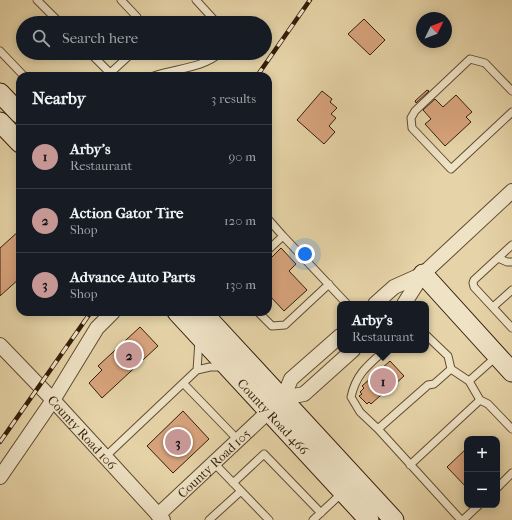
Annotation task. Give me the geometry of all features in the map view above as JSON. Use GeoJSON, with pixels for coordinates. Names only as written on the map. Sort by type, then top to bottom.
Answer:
{"type":"FeatureCollection","features":[{"type":"Feature","properties":{"kind":"main road"},"geometry":{"type":"LineString","coordinates":[[0,93],[16,110]]}},
{"type":"Feature","properties":{"kind":"main road"},"geometry":{"type":"LineString","coordinates":[[0,122],[16,139]]}},
{"type":"Feature","properties":{"kind":"main road"},"geometry":{"type":"LineString","coordinates":[[423,274],[512,372]]}},
{"type":"Feature","properties":{"kind":"main road","name":"County Road 466"},"geometry":{"type":"LineString","coordinates":[[181,316],[229,368],[276,405],[350,486],[394,520]]}},
{"type":"Feature","properties":{"kind":"main road"},"geometry":{"type":"LineString","coordinates":[[210,318],[276,405]]}},
{"type":"Feature","properties":{"kind":"main road","name":"County Road 466"},"geometry":{"type":"LineString","coordinates":[[350,486],[369,520]]}},
{"type":"Feature","properties":{"kind":"street"},"geometry":{"type":"LineString","coordinates":[[406,301],[423,274],[512,191]]}},
{"type":"Feature","properties":{"kind":"street"},"geometry":{"type":"LineString","coordinates":[[378,301],[394,287],[423,274]]}},
{"type":"Feature","properties":{"kind":"street"},"geometry":{"type":"LineString","coordinates":[[0,477],[53,400],[97,328],[109,316]]}},
{"type":"Feature","properties":{"kind":"street","name":"County Road 105"},"geometry":{"type":"LineString","coordinates":[[160,517],[214,462],[276,405],[291,379],[337,339]]}},
{"type":"Feature","properties":{"kind":"street","name":"County Road 106"},"geometry":{"type":"LineString","coordinates":[[0,345],[53,400],[160,517]]}},
{"type":"Feature","properties":{"kind":"street"},"geometry":{"type":"LineString","coordinates":[[276,405],[304,394],[350,353]]}},
{"type":"Feature","properties":{"kind":"lane"},"geometry":{"type":"LineString","coordinates":[[37,0],[53,16]]}},
{"type":"Feature","properties":{"kind":"lane"},"geometry":{"type":"LineString","coordinates":[[120,0],[136,16]]}},
{"type":"Feature","properties":{"kind":"lane"},"geometry":{"type":"LineString","coordinates":[[196,0],[211,16]]}},
{"type":"Feature","properties":{"kind":"lane"},"geometry":{"type":"LineString","coordinates":[[0,51],[20,72]]}},
{"type":"Feature","properties":{"kind":"lane"},"geometry":{"type":"LineString","coordinates":[[512,91],[485,64],[470,59],[415,111],[411,118],[412,128],[451,169],[512,112]]}},
{"type":"Feature","properties":{"kind":"lane"},"geometry":{"type":"LineString","coordinates":[[96,60],[106,72]]}},
{"type":"Feature","properties":{"kind":"lane"},"geometry":{"type":"LineString","coordinates":[[112,72],[125,60]]}},
{"type":"Feature","properties":{"kind":"lane"},"geometry":{"type":"LineString","coordinates":[[165,72],[199,65],[208,60]]}},
{"type":"Feature","properties":{"kind":"lane"},"geometry":{"type":"LineString","coordinates":[[272,224],[345,301]]}},
{"type":"Feature","properties":{"kind":"lane"},"geometry":{"type":"LineString","coordinates":[[272,246],[283,236]]}},
{"type":"Feature","properties":{"kind":"lane"},"geometry":{"type":"LineString","coordinates":[[512,245],[474,280],[473,283],[474,287],[512,328]]}},
{"type":"Feature","properties":{"kind":"lane"},"geometry":{"type":"LineString","coordinates":[[498,258],[507,262],[512,262]]}},
{"type":"Feature","properties":{"kind":"lane"},"geometry":{"type":"LineString","coordinates":[[262,316],[272,326],[279,327],[285,325],[329,284]]}},
{"type":"Feature","properties":{"kind":"lane"},"geometry":{"type":"LineString","coordinates":[[493,307],[512,290]]}},
{"type":"Feature","properties":{"kind":"lane"},"geometry":{"type":"LineString","coordinates":[[197,370],[200,345],[198,335]]}},
{"type":"Feature","properties":{"kind":"lane"},"geometry":{"type":"LineString","coordinates":[[429,338],[448,356],[451,369],[469,381],[480,400],[488,404],[512,429]]}},
{"type":"Feature","properties":{"kind":"lane"},"geometry":{"type":"LineString","coordinates":[[382,353],[361,372],[354,385],[351,397],[360,412],[378,429],[462,520],[476,508]]}},
{"type":"Feature","properties":{"kind":"lane"},"geometry":{"type":"LineString","coordinates":[[469,381],[497,356]]}},
{"type":"Feature","properties":{"kind":"lane"},"geometry":{"type":"LineString","coordinates":[[105,457],[184,384],[197,370],[210,367],[229,368]]}},
{"type":"Feature","properties":{"kind":"lane"},"geometry":{"type":"LineString","coordinates":[[378,429],[428,385],[434,384],[451,369]]}},
{"type":"Feature","properties":{"kind":"lane"},"geometry":{"type":"LineString","coordinates":[[184,384],[238,440]]}},
{"type":"Feature","properties":{"kind":"lane"},"geometry":{"type":"LineString","coordinates":[[410,465],[480,400]]}},
{"type":"Feature","properties":{"kind":"lane"},"geometry":{"type":"LineString","coordinates":[[233,483],[264,454],[321,513]]}},
{"type":"Feature","properties":{"kind":"lane"},"geometry":{"type":"LineString","coordinates":[[214,462],[269,520]]}},
{"type":"Feature","properties":{"kind":"lane"},"geometry":{"type":"LineString","coordinates":[[500,485],[512,473]]}},
{"type":"Feature","properties":{"kind":"lane"},"geometry":{"type":"LineString","coordinates":[[313,520],[350,486]]}},
{"type":"Feature","properties":{"kind":"lane"},"geometry":{"type":"LineString","coordinates":[[209,520],[241,490]]}},
{"type":"Feature","properties":{"kind":"building"},"geometry":{"type":"Polygon","coordinates":[[[364,19],[385,40],[370,55],[348,34],[364,19]]]}},
{"type":"Feature","properties":{"kind":"building"},"geometry":{"type":"Polygon","coordinates":[[[427,90],[429,91],[416,103],[415,101],[427,90]]]}},
{"type":"Feature","properties":{"kind":"building"},"geometry":{"type":"Polygon","coordinates":[[[322,91],[332,99],[330,102],[337,108],[331,114],[336,118],[329,126],[335,132],[324,144],[297,120],[322,91]]]}},
{"type":"Feature","properties":{"kind":"building"},"geometry":{"type":"Polygon","coordinates":[[[456,95],[472,112],[466,117],[471,122],[445,146],[425,124],[431,119],[423,110],[435,99],[443,107],[456,95]]]}},
{"type":"Feature","properties":{"kind":"building"},"geometry":{"type":"Polygon","coordinates":[[[16,234],[16,282],[0,296],[0,248],[16,234]]]}},
{"type":"Feature","properties":{"kind":"building"},"geometry":{"type":"Polygon","coordinates":[[[281,248],[296,264],[289,271],[307,290],[284,311],[272,298],[272,257],[281,248]]]}},
{"type":"Feature","properties":{"kind":"building"},"geometry":{"type":"Polygon","coordinates":[[[140,327],[158,346],[102,398],[89,383],[102,370],[98,366],[140,327]]]}},
{"type":"Feature","properties":{"kind":"building"},"geometry":{"type":"Polygon","coordinates":[[[390,361],[404,376],[382,396],[381,395],[371,404],[369,402],[367,404],[359,396],[362,394],[360,392],[364,388],[362,386],[390,361]]]}},
{"type":"Feature","properties":{"kind":"building"},"geometry":{"type":"Polygon","coordinates":[[[183,411],[209,439],[173,473],[147,446],[183,411]]]}},
{"type":"Feature","properties":{"kind":"building"},"geometry":{"type":"Polygon","coordinates":[[[464,451],[464,485],[447,467],[464,451]]]}},
{"type":"Feature","properties":{"kind":"railway"},"geometry":{"type":"LineString","coordinates":[[272,54],[310,0]]}},
{"type":"Feature","properties":{"kind":"railway"},"geometry":{"type":"LineString","coordinates":[[260,72],[268,60]]}},
{"type":"Feature","properties":{"kind":"railway"},"geometry":{"type":"LineString","coordinates":[[0,442],[88,316]]}},
{"type":"Feature","properties":{"kind":"place","name":"Action Gator Tire"},"geometry":{"type":"Point","coordinates":[129,355]}},
{"type":"Feature","properties":{"kind":"place","name":"Arby's"},"geometry":{"type":"Point","coordinates":[383,381]}},
{"type":"Feature","properties":{"kind":"place","name":"Advance Auto Parts"},"geometry":{"type":"Point","coordinates":[178,442]}}]}
